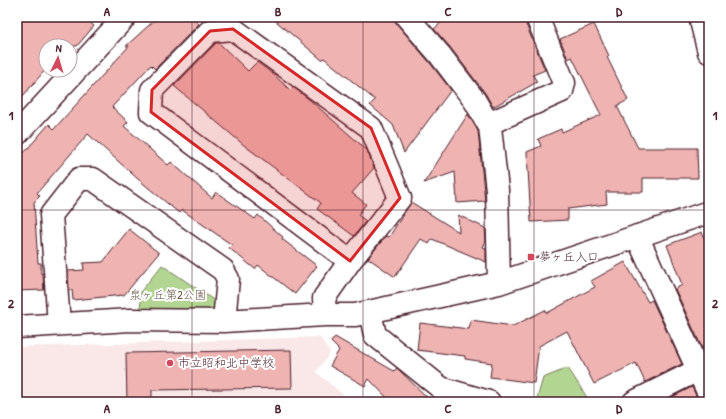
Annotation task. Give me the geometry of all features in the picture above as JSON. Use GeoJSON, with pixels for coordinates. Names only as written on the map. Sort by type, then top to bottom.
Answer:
{"type":"FeatureCollection","features":[{"type":"Feature","properties":{"kind":"street"},"geometry":{"type":"LineString","coordinates":[[17,134],[124,17]]}},
{"type":"Feature","properties":{"kind":"street"},"geometry":{"type":"LineString","coordinates":[[407,17],[440,55],[476,101],[490,127],[497,190],[498,283]]}},
{"type":"Feature","properties":{"kind":"street"},"geometry":{"type":"LineString","coordinates":[[488,124],[562,90],[564,83],[537,17]]}},
{"type":"Feature","properties":{"kind":"street"},"geometry":{"type":"LineString","coordinates":[[700,17],[709,52]]}},
{"type":"Feature","properties":{"kind":"street"},"geometry":{"type":"LineString","coordinates":[[325,315],[324,298],[350,261],[400,198],[371,128],[233,29],[210,31],[152,90],[151,112],[350,261]]}},
{"type":"Feature","properties":{"kind":"street"},"geometry":{"type":"LineString","coordinates":[[59,324],[51,215],[79,179],[93,179],[223,270],[228,279],[224,321]]}},
{"type":"Feature","properties":{"kind":"street"},"geometry":{"type":"LineString","coordinates":[[17,327],[130,320],[224,321],[325,315],[355,315],[498,283],[709,212]]}},
{"type":"Feature","properties":{"kind":"street"},"geometry":{"type":"LineString","coordinates":[[636,236],[709,394]]}},
{"type":"Feature","properties":{"kind":"street"},"geometry":{"type":"LineString","coordinates":[[370,312],[375,335],[441,388],[489,402]]}},
{"type":"Feature","properties":{"kind":"street"},"geometry":{"type":"LineString","coordinates":[[634,402],[698,370]]}},
{"type":"Feature","properties":{"kind":"highlighted area"},"geometry":{"type":"Polygon","coordinates":[[[233,29],[371,128],[400,198],[350,261],[151,112],[152,90],[210,31],[233,29]]]}},
{"type":"Feature","properties":{"kind":"shaded area","name":"市立昭和北中学校"},"geometry":{"type":"Polygon","coordinates":[[[320,337],[330,353],[316,372],[352,402],[17,402],[17,347],[320,337]]]}},
{"type":"Feature","properties":{"kind":"green space","name":"泉ヶ丘第2公園"},"geometry":{"type":"Polygon","coordinates":[[[162,265],[215,301],[211,316],[140,316],[141,291],[162,265]]]}},
{"type":"Feature","properties":{"kind":"green space"},"geometry":{"type":"Polygon","coordinates":[[[568,368],[590,402],[536,402],[543,378],[568,368]]]}},
{"type":"Feature","properties":{"kind":"building"},"geometry":{"type":"Polygon","coordinates":[[[17,17],[84,17],[94,26],[78,45],[78,38],[38,38],[38,78],[17,103],[17,17]]]}},
{"type":"Feature","properties":{"kind":"building"},"geometry":{"type":"Polygon","coordinates":[[[158,17],[191,17],[199,24],[155,69],[151,65],[112,107],[128,122],[124,126],[168,165],[171,162],[212,198],[216,192],[255,219],[258,215],[283,237],[282,239],[317,266],[295,294],[258,265],[255,269],[229,248],[232,245],[182,210],[179,213],[139,180],[88,134],[37,193],[40,196],[34,202],[38,263],[41,263],[41,274],[43,273],[44,290],[17,291],[17,161],[49,124],[54,129],[129,46],[126,46],[158,17]]]}},
{"type":"Feature","properties":{"kind":"building"},"geometry":{"type":"Polygon","coordinates":[[[271,17],[391,17],[451,90],[404,153],[393,125],[370,105],[375,100],[324,58],[322,60],[271,17]]]}},
{"type":"Feature","properties":{"kind":"building"},"geometry":{"type":"Polygon","coordinates":[[[447,17],[525,17],[525,22],[545,70],[533,75],[537,82],[493,107],[485,93],[450,47],[434,29],[447,17]]]}},
{"type":"Feature","properties":{"kind":"building"},"geometry":{"type":"Polygon","coordinates":[[[594,24],[609,56],[607,57],[628,100],[617,106],[638,148],[697,148],[698,178],[643,178],[643,192],[606,192],[607,204],[568,209],[568,220],[531,222],[527,152],[541,146],[538,139],[561,129],[562,132],[601,115],[572,57],[568,59],[560,39],[594,24]]]}},
{"type":"Feature","properties":{"kind":"building"},"geometry":{"type":"Polygon","coordinates":[[[216,43],[219,43],[248,71],[257,62],[272,73],[290,90],[293,87],[367,150],[374,168],[352,193],[366,204],[358,215],[366,221],[354,236],[317,209],[321,203],[245,146],[174,86],[216,43]]]}},
{"type":"Feature","properties":{"kind":"building"},"geometry":{"type":"Polygon","coordinates":[[[468,114],[478,131],[485,201],[457,203],[455,172],[424,183],[468,114]]]}},
{"type":"Feature","properties":{"kind":"building"},"geometry":{"type":"Polygon","coordinates":[[[411,202],[459,232],[458,215],[485,228],[486,241],[483,247],[486,249],[486,262],[432,239],[429,244],[421,239],[395,277],[368,258],[386,236],[389,237],[411,202]]]}},
{"type":"Feature","properties":{"kind":"building"},"geometry":{"type":"Polygon","coordinates":[[[129,229],[159,253],[124,295],[73,300],[72,290],[69,290],[68,271],[84,270],[83,263],[103,262],[129,229]]]}},
{"type":"Feature","properties":{"kind":"building"},"geometry":{"type":"Polygon","coordinates":[[[702,232],[709,251],[709,363],[675,289],[682,285],[667,245],[702,232]]]}},
{"type":"Feature","properties":{"kind":"building"},"geometry":{"type":"Polygon","coordinates":[[[625,262],[648,302],[652,300],[682,364],[645,382],[636,363],[594,384],[567,331],[539,346],[534,383],[490,377],[492,363],[465,359],[465,356],[417,350],[420,323],[469,329],[471,320],[513,326],[545,310],[547,313],[595,287],[591,281],[625,262]]]}},
{"type":"Feature","properties":{"kind":"building"},"geometry":{"type":"Polygon","coordinates":[[[335,337],[394,371],[397,368],[432,402],[391,402],[369,379],[365,386],[330,366],[339,350],[331,342],[335,337]]]}},
{"type":"Feature","properties":{"kind":"building"},"geometry":{"type":"Polygon","coordinates":[[[291,350],[292,388],[152,390],[152,402],[127,402],[126,353],[291,350]]]}},
{"type":"Feature","properties":{"kind":"building"},"geometry":{"type":"Polygon","coordinates":[[[692,387],[699,402],[662,402],[692,387]]]}},
{"type":"Feature","properties":{"kind":"place","name":"夢ヶ丘入口"},"geometry":{"type":"Point","coordinates":[531,257]}},
{"type":"Feature","properties":{"kind":"place","name":"市立昭和北中学校"},"geometry":{"type":"Point","coordinates":[170,363]}}]}
